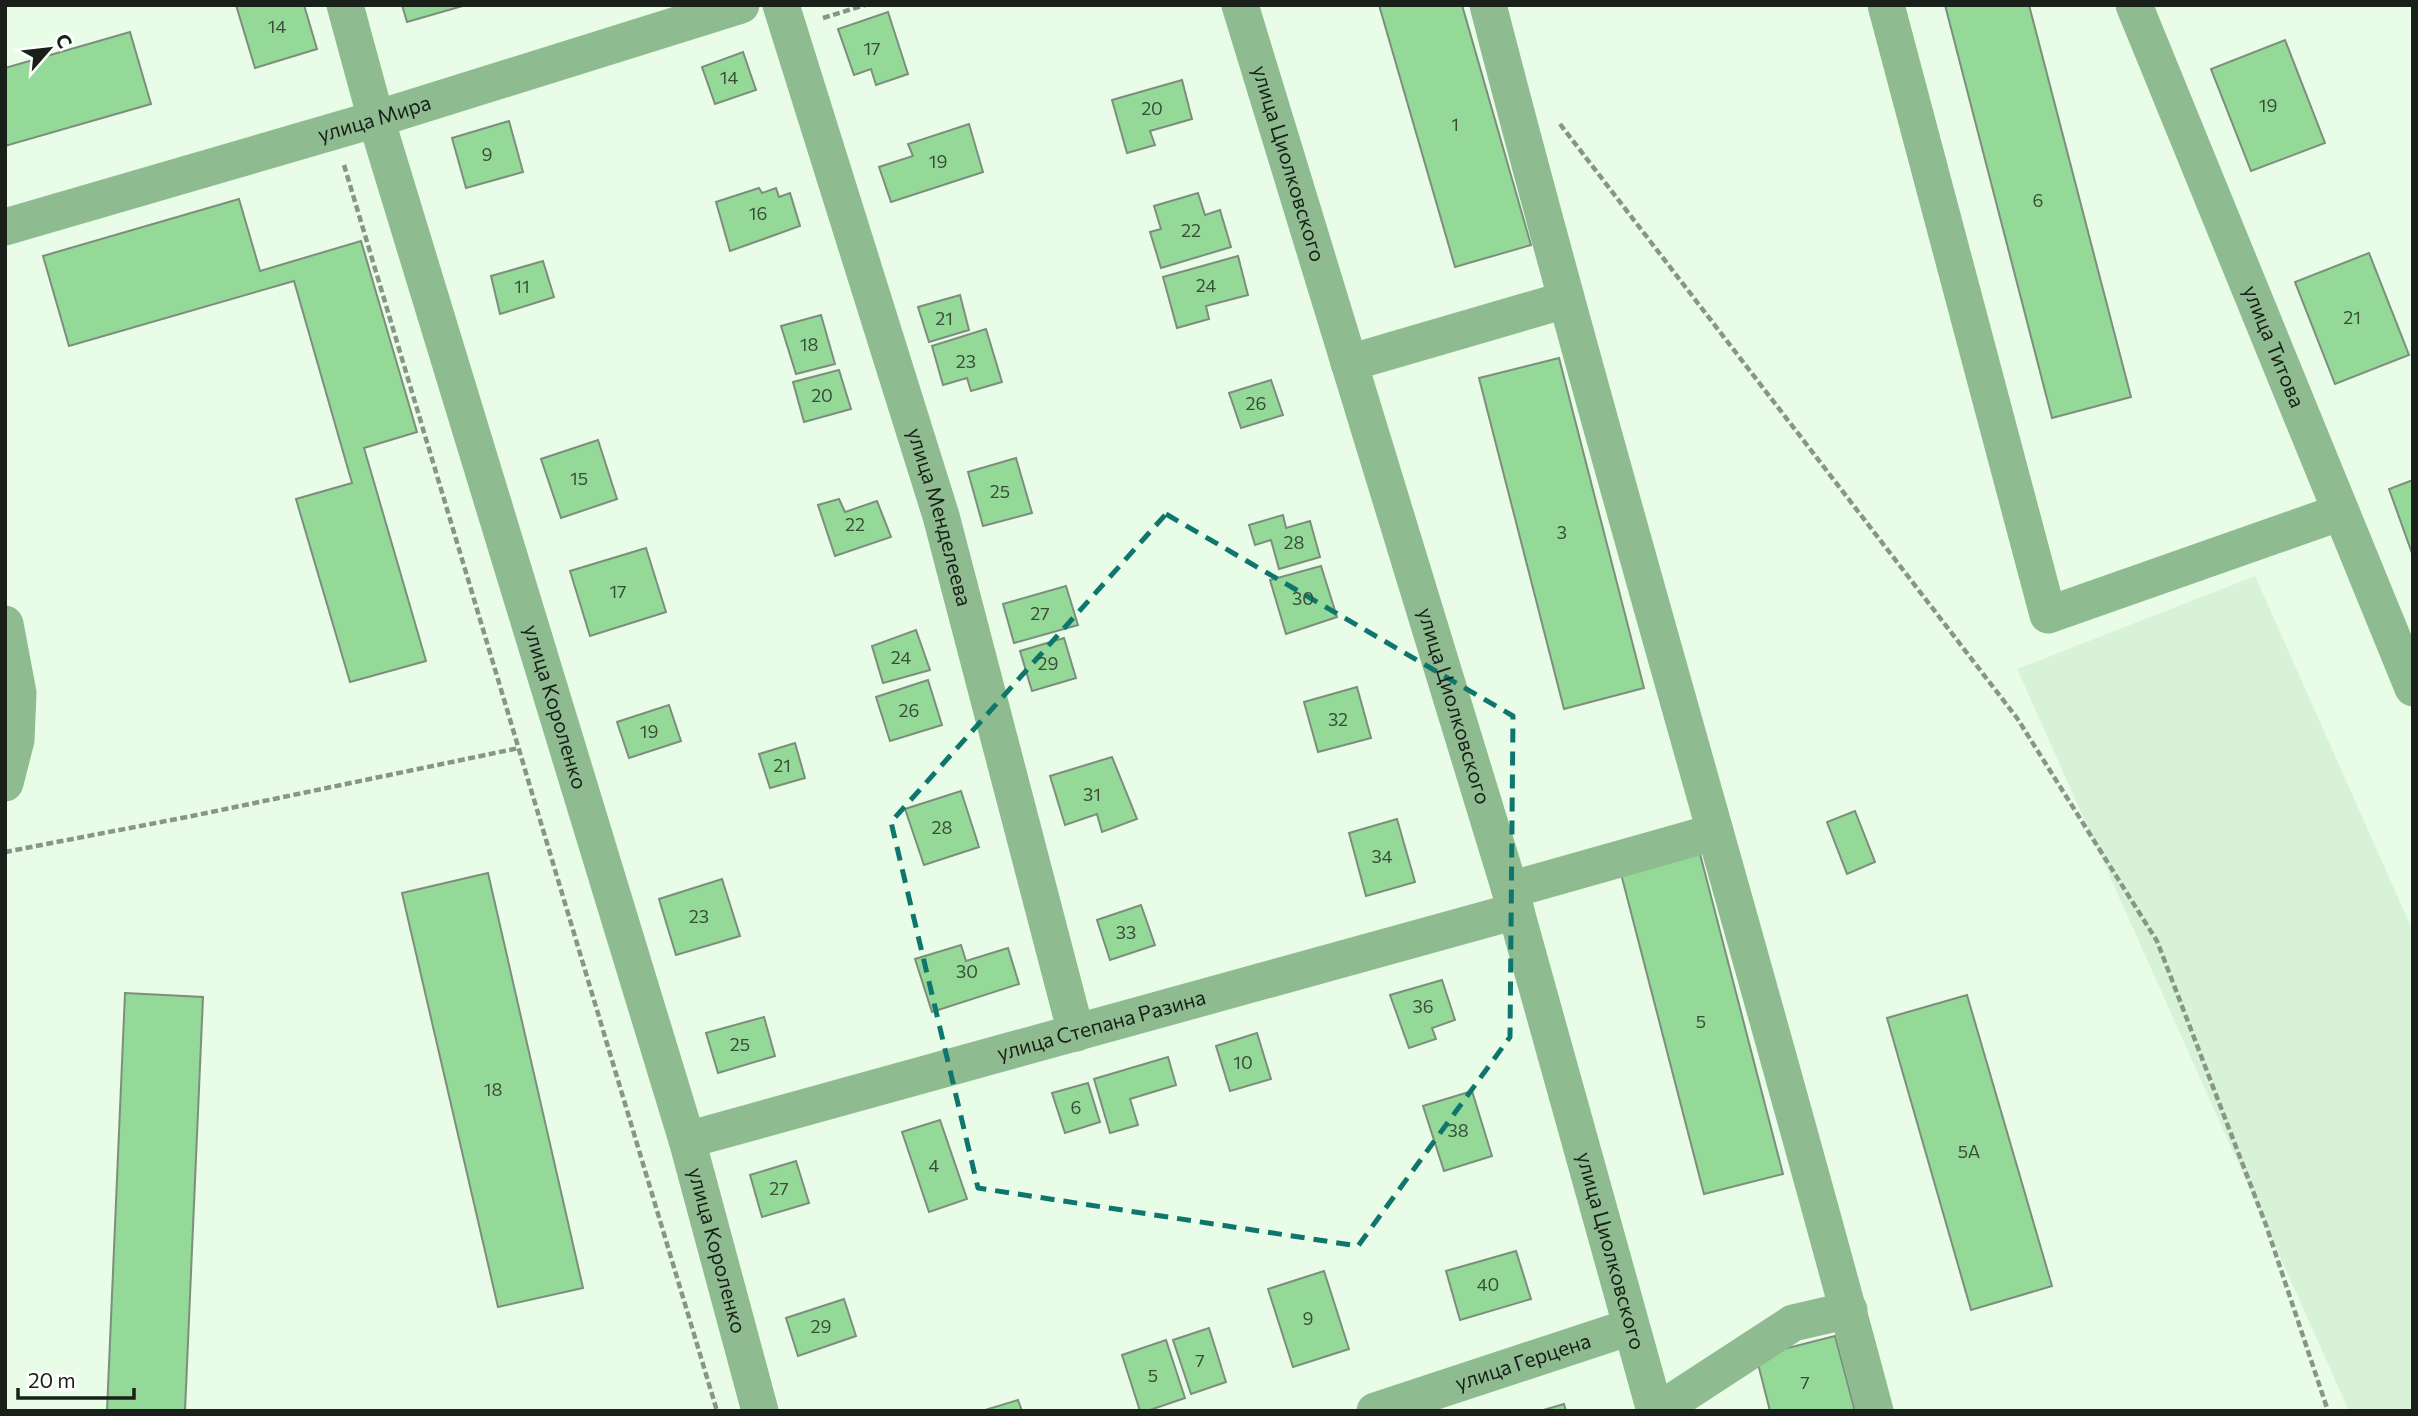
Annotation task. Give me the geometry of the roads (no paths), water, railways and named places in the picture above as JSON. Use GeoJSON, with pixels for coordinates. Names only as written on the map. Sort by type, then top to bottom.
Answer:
{"type":"FeatureCollection","features":[{"type":"Feature","properties":{"kind":"street","name":"улица Короленко"},"geometry":{"type":"LineString","coordinates":[[345,5],[376,119],[687,1140],[761,1411]]}},
{"type":"Feature","properties":{"kind":"street","name":"улица Мира"},"geometry":{"type":"LineString","coordinates":[[5,227],[376,119],[741,5]]}},
{"type":"Feature","properties":{"kind":"street","name":"улица Менделеева"},"geometry":{"type":"LineString","coordinates":[[781,5],[942,516],[1076,1033]]}},
{"type":"Feature","properties":{"kind":"street","name":"улица Циолковского"},"geometry":{"type":"LineString","coordinates":[[1240,5],[1513,901],[1630,1327],[1656,1411]]}},
{"type":"Feature","properties":{"kind":"street"},"geometry":{"type":"LineString","coordinates":[[1488,5],[1565,300],[1849,1310],[1875,1411]]}},
{"type":"Feature","properties":{"kind":"street"},"geometry":{"type":"LineString","coordinates":[[1886,5],[2048,615],[2341,512]]}},
{"type":"Feature","properties":{"kind":"street","name":"улица Титова"},"geometry":{"type":"LineString","coordinates":[[2134,5],[2412,683]]}},
{"type":"Feature","properties":{"kind":"street"},"geometry":{"type":"LineString","coordinates":[[1349,363],[1565,300]]}},
{"type":"Feature","properties":{"kind":"street"},"geometry":{"type":"LineString","coordinates":[[5,624],[18,693],[16,740],[5,783]]}},
{"type":"Feature","properties":{"kind":"street","name":"улица Степана Разина"},"geometry":{"type":"LineString","coordinates":[[687,1140],[1076,1033],[1513,901],[1715,832]]}},
{"type":"Feature","properties":{"kind":"street"},"geometry":{"type":"LineString","coordinates":[[1656,1411],[1793,1323],[1849,1310]]}},
{"type":"Feature","properties":{"kind":"street","name":"улица Герцена"},"geometry":{"type":"LineString","coordinates":[[1375,1411],[1630,1327]]}}]}
